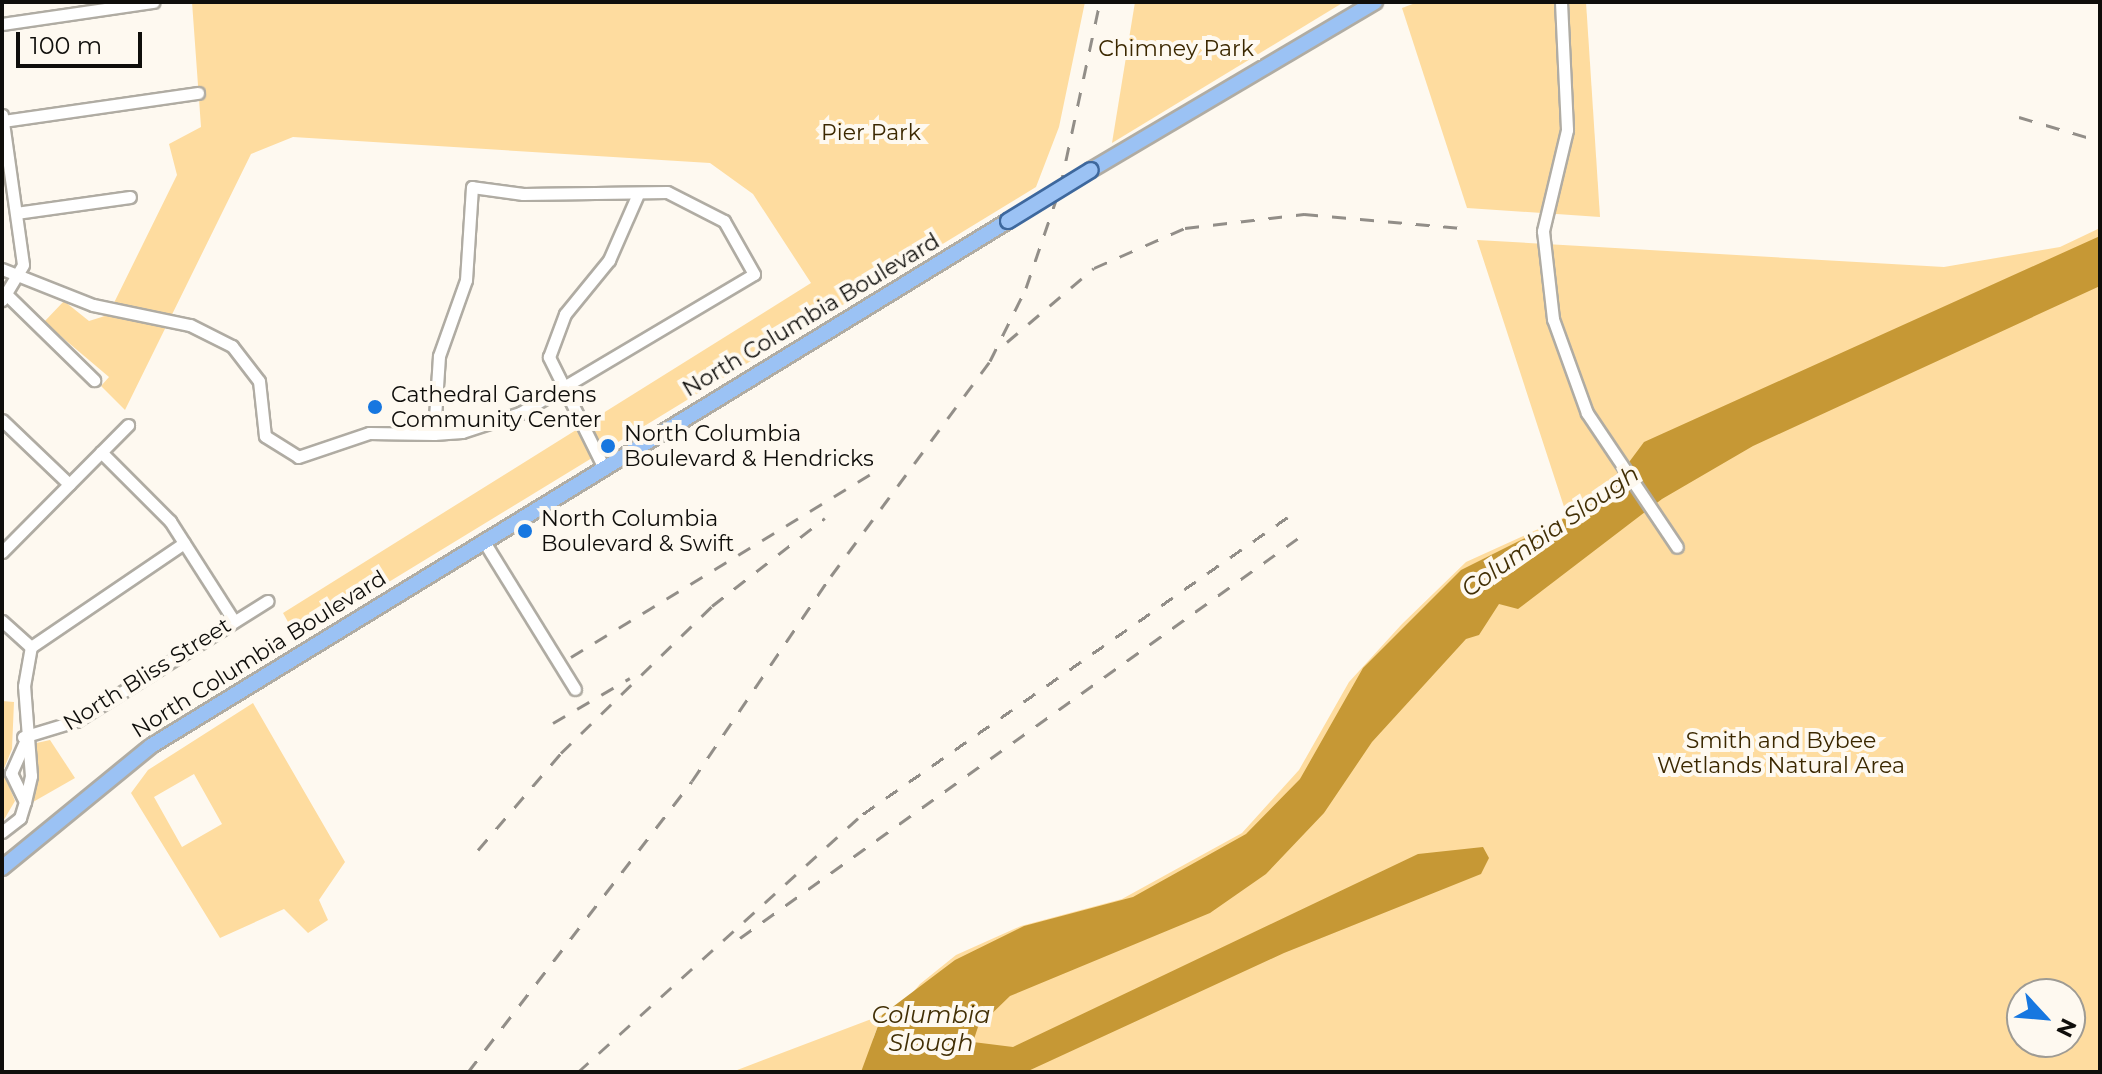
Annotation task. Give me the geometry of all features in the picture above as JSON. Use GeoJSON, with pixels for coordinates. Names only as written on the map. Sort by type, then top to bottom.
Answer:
{"type":"FeatureCollection","features":[{"type":"Feature","properties":{"kind":"main road","name":"North Columbia Boulevard"},"geometry":{"type":"LineString","coordinates":[[2,868],[151,746],[603,466],[1375,2]]}},
{"type":"Feature","properties":{"kind":"street"},"geometry":{"type":"LineString","coordinates":[[62,2],[64,15]]}},
{"type":"Feature","properties":{"kind":"street"},"geometry":{"type":"LineString","coordinates":[[2,24],[153,2]]}},
{"type":"Feature","properties":{"kind":"street"},"geometry":{"type":"LineString","coordinates":[[1561,2],[1570,96],[1545,212],[1546,266],[1560,352],[1601,436],[1677,547]]}},
{"type":"Feature","properties":{"kind":"street"},"geometry":{"type":"LineString","coordinates":[[94,380],[4,298],[21,276],[16,213],[2,118],[198,93]]}},
{"type":"Feature","properties":{"kind":"street"},"geometry":{"type":"LineString","coordinates":[[2,269],[93,305],[190,325],[241,352],[259,381],[261,428],[291,456],[324,454],[369,433],[434,434],[497,424],[754,274],[718,214],[667,192],[638,194],[472,187],[466,280],[439,356],[434,434]]}},
{"type":"Feature","properties":{"kind":"street"},"geometry":{"type":"LineString","coordinates":[[603,466],[562,384],[550,350],[568,309],[609,260],[638,194]]}},
{"type":"Feature","properties":{"kind":"street"},"geometry":{"type":"LineString","coordinates":[[16,213],[130,197]]}},
{"type":"Feature","properties":{"kind":"street"},"geometry":{"type":"LineString","coordinates":[[2,552],[128,425]]}},
{"type":"Feature","properties":{"kind":"street"},"geometry":{"type":"LineString","coordinates":[[4,427],[69,484]]}},
{"type":"Feature","properties":{"kind":"street"},"geometry":{"type":"LineString","coordinates":[[101,452],[184,543],[234,621]]}},
{"type":"Feature","properties":{"kind":"street"},"geometry":{"type":"LineString","coordinates":[[483,540],[575,689]]}},
{"type":"Feature","properties":{"kind":"street"},"geometry":{"type":"LineString","coordinates":[[31,647],[184,543]]}},
{"type":"Feature","properties":{"kind":"street","name":"North Bliss Street"},"geometry":{"type":"LineString","coordinates":[[24,740],[76,721],[267,601]]}},
{"type":"Feature","properties":{"kind":"street"},"geometry":{"type":"LineString","coordinates":[[2,621],[31,647]]}},
{"type":"Feature","properties":{"kind":"street"},"geometry":{"type":"LineString","coordinates":[[2,832],[25,802],[29,784],[24,740],[31,647]]}},
{"type":"Feature","properties":{"kind":"street"},"geometry":{"type":"LineString","coordinates":[[24,740],[15,762],[16,786],[25,802]]}},
{"type":"Feature","properties":{"kind":"street"},"geometry":{"type":"LineString","coordinates":[[15,762],[29,763]]}},
{"type":"Feature","properties":{"kind":"street"},"geometry":{"type":"LineString","coordinates":[[16,786],[29,784]]}},
{"type":"Feature","properties":{"kind":"green space","name":"Pier Park"},"geometry":{"type":"Polygon","coordinates":[[[192,2],[1085,2],[1059,127],[1036,187],[297,638],[283,613],[811,283],[753,194],[710,163],[293,137],[251,154],[125,410],[101,386],[109,377],[44,322],[64,301],[89,321],[108,315],[177,175],[169,144],[201,127],[192,2]]]}},
{"type":"Feature","properties":{"kind":"green space","name":"Chimney Park"},"geometry":{"type":"Polygon","coordinates":[[[1135,2],[1344,2],[1112,143],[1135,2]]]}},
{"type":"Feature","properties":{"kind":"green space"},"geometry":{"type":"Polygon","coordinates":[[[1418,2],[1586,2],[1600,217],[1467,208],[1402,8],[1418,2]]]}},
{"type":"Feature","properties":{"kind":"green space","name":"Smith and Bybee Wetlands Natural Area"},"geometry":{"type":"Polygon","coordinates":[[[2100,228],[2100,1072],[732,1072],[882,1015],[873,1039],[920,984],[956,955],[1021,926],[1122,899],[1242,833],[1299,770],[1349,682],[1402,624],[1466,562],[1567,516],[1477,240],[1944,267],[2060,247],[2100,228]]]}},
{"type":"Feature","properties":{"kind":"green space"},"geometry":{"type":"Polygon","coordinates":[[[2,701],[14,702],[12,749],[3,771],[15,801],[2,823],[2,701]]]}},
{"type":"Feature","properties":{"kind":"green space"},"geometry":{"type":"Polygon","coordinates":[[[253,703],[345,862],[319,900],[328,920],[308,933],[284,909],[220,938],[131,793],[148,770],[253,703]],[[194,774],[154,797],[182,847],[222,824],[194,774]]]}},
{"type":"Feature","properties":{"kind":"green space"},"geometry":{"type":"Polygon","coordinates":[[[50,740],[75,778],[33,802],[32,744],[50,740]]]}},
{"type":"Feature","properties":{"kind":"water","name":"Columbia Slough"},"geometry":{"type":"Polygon","coordinates":[[[2100,236],[2100,286],[1753,446],[1662,499],[1518,609],[1499,604],[1479,635],[1466,639],[1372,742],[1324,813],[1266,874],[1210,913],[1010,996],[978,1027],[973,1042],[1013,1047],[1418,854],[1483,847],[1489,858],[1481,874],[1284,953],[1026,1072],[861,1072],[882,1015],[955,960],[1024,926],[1133,897],[1246,834],[1300,779],[1363,668],[1461,570],[1567,517],[1618,477],[1644,442],[2100,236]]]}},
{"type":"Feature","properties":{"kind":"railway"},"geometry":{"type":"LineString","coordinates":[[468,1072],[692,781],[831,576],[990,361],[1026,288],[1060,188],[1100,2]]}},
{"type":"Feature","properties":{"kind":"railway"},"geometry":{"type":"LineString","coordinates":[[2019,117],[2100,141]]}},
{"type":"Feature","properties":{"kind":"railway"},"geometry":{"type":"LineString","coordinates":[[1007,342],[1094,268],[1185,228],[1304,214],[1461,228]]}},
{"type":"Feature","properties":{"kind":"railway"},"geometry":{"type":"LineString","coordinates":[[571,657],[873,473]]}},
{"type":"Feature","properties":{"kind":"railway"},"geometry":{"type":"LineString","coordinates":[[578,1072],[863,814],[1295,512]]}},
{"type":"Feature","properties":{"kind":"railway"},"geometry":{"type":"LineString","coordinates":[[478,850],[561,753],[712,606],[825,518]]}},
{"type":"Feature","properties":{"kind":"railway"},"geometry":{"type":"LineString","coordinates":[[740,938],[1308,531]]}},
{"type":"Feature","properties":{"kind":"railway"},"geometry":{"type":"LineString","coordinates":[[553,723],[630,678]]}},
{"type":"Feature","properties":{"kind":"place","name":"Cathedral Gardens Community Center"},"geometry":{"type":"Point","coordinates":[375,407]}},
{"type":"Feature","properties":{"kind":"place","name":"North Columbia Boulevard & Hendricks"},"geometry":{"type":"Point","coordinates":[608,446]}},
{"type":"Feature","properties":{"kind":"place","name":"North Columbia Boulevard & Swift"},"geometry":{"type":"Point","coordinates":[525,531]}}]}
